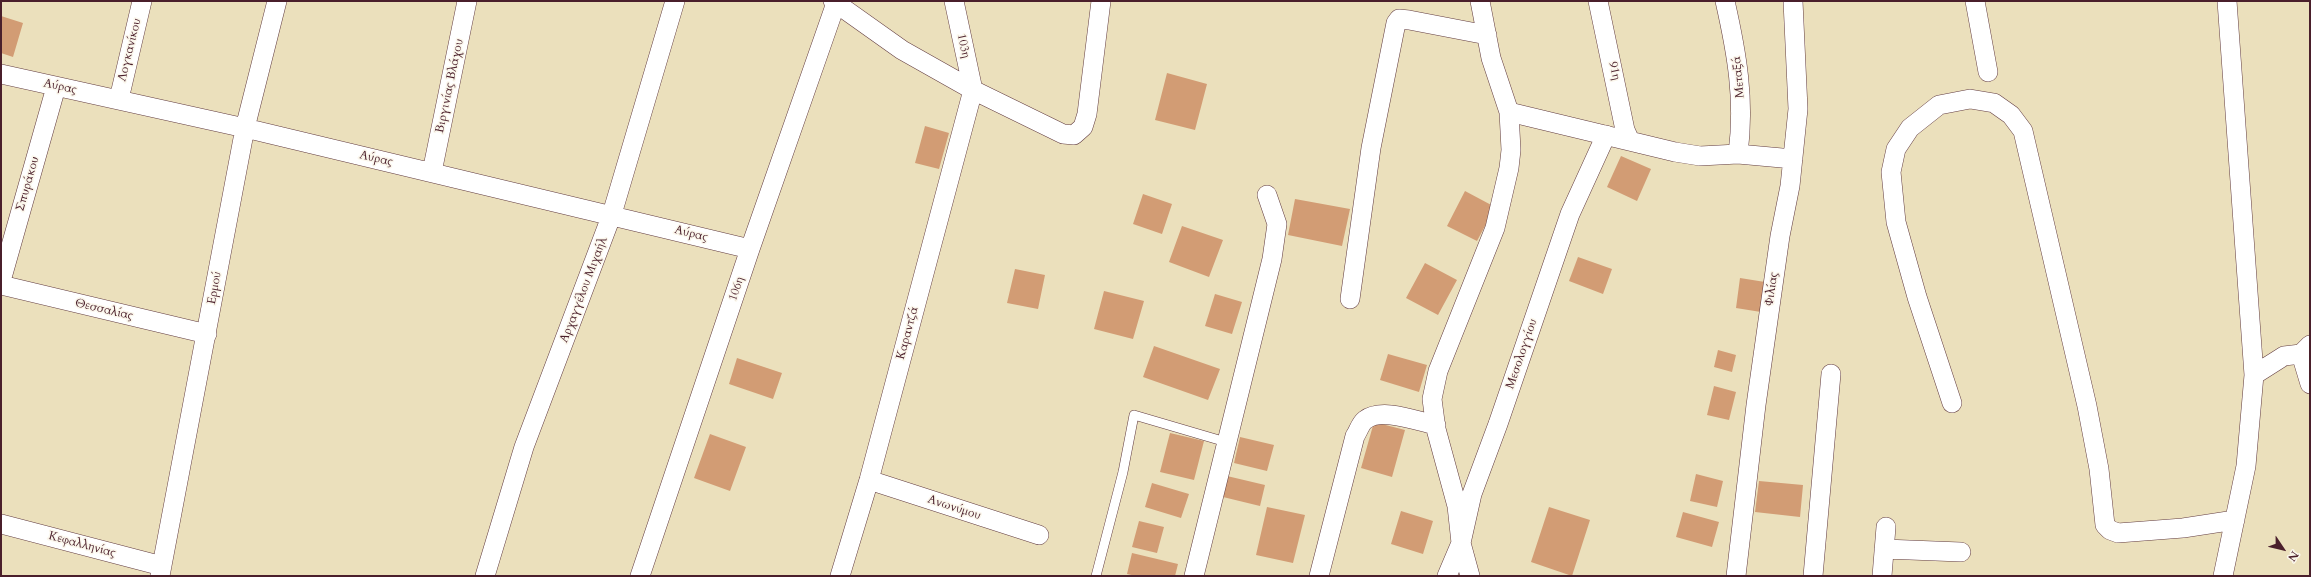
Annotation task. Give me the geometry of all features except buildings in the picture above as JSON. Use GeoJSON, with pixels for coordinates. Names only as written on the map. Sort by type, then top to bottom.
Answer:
{"type":"FeatureCollection","features":[{"type":"Feature","properties":{"kind":"street","name":"Λογκανίκου"},"geometry":{"type":"LineString","coordinates":[[119,99],[142,1]]}},
{"type":"Feature","properties":{"kind":"street","name":"Ερμού"},"geometry":{"type":"LineString","coordinates":[[161,571],[245,128],[276,1]]}},
{"type":"Feature","properties":{"kind":"street","name":"Βιργινίας Βλάχου"},"geometry":{"type":"LineString","coordinates":[[432,172],[467,1]]}},
{"type":"Feature","properties":{"kind":"street","name":"Αρχαγγέλου Μιχαήλ"},"geometry":{"type":"LineString","coordinates":[[485,576],[524,448],[612,214],[675,1]]}},
{"type":"Feature","properties":{"kind":"street","name":"103η"},"geometry":{"type":"LineString","coordinates":[[954,1],[973,90]]}},
{"type":"Feature","properties":{"kind":"street"},"geometry":{"type":"LineString","coordinates":[[835,2],[902,50],[973,90],[1063,134],[1074,135],[1083,127],[1087,114],[1101,1]]}},
{"type":"Feature","properties":{"kind":"street"},"geometry":{"type":"LineString","coordinates":[[1470,576],[1461,543],[1457,506],[1436,425],[1432,399],[1438,371],[1495,228],[1506,185],[1511,150],[1509,112],[1496,76],[1480,1]]}},
{"type":"Feature","properties":{"kind":"street","name":"91η"},"geometry":{"type":"LineString","coordinates":[[1598,1],[1625,130],[1630,141]]}},
{"type":"Feature","properties":{"kind":"street","name":"Μεταξά"},"geometry":{"type":"LineString","coordinates":[[1725,1],[1738,55],[1741,95],[1741,129],[1738,154]]}},
{"type":"Feature","properties":{"kind":"street","name":"Φιλίας"},"geometry":{"type":"LineString","coordinates":[[1736,576],[1757,398],[1780,236],[1790,186],[1798,109],[1793,1]]}},
{"type":"Feature","properties":{"kind":"street"},"geometry":{"type":"LineString","coordinates":[[1975,1],[1988,72]]}},
{"type":"Feature","properties":{"kind":"street"},"geometry":{"type":"LineString","coordinates":[[2223,576],[2246,466],[2254,375],[2227,1]]}},
{"type":"Feature","properties":{"kind":"street","name":"106η"},"geometry":{"type":"LineString","coordinates":[[640,576],[835,2]]}},
{"type":"Feature","properties":{"kind":"street"},"geometry":{"type":"LineString","coordinates":[[1350,299],[1371,148],[1396,23],[1399,19],[1409,20],[1486,34]]}},
{"type":"Feature","properties":{"kind":"street","name":"Αύρας"},"geometry":{"type":"LineString","coordinates":[[1,74],[245,128],[612,214],[750,249]]}},
{"type":"Feature","properties":{"kind":"street","name":"Σπυράκου"},"geometry":{"type":"LineString","coordinates":[[1,281],[56,87]]}},
{"type":"Feature","properties":{"kind":"street","name":"Καραντζά"},"geometry":{"type":"LineString","coordinates":[[840,576],[869,480],[973,90]]}},
{"type":"Feature","properties":{"kind":"street"},"geometry":{"type":"LineString","coordinates":[[1952,403],[1917,297],[1896,222],[1891,172],[1896,149],[1910,128],[1940,104],[1970,99],[1994,103],[2011,115],[2023,131],[2087,406],[2099,469],[2105,525],[2110,530],[2118,533],[2183,528],[2235,520]]}},
{"type":"Feature","properties":{"kind":"street"},"geometry":{"type":"LineString","coordinates":[[1509,112],[1700,156],[1738,154],[1793,159]]}},
{"type":"Feature","properties":{"kind":"street","name":"Μεσολογγίου"},"geometry":{"type":"LineString","coordinates":[[1447,576],[1461,543],[1472,494],[1498,424],[1570,214],[1606,135]]}},
{"type":"Feature","properties":{"kind":"street"},"geometry":{"type":"LineString","coordinates":[[1194,576],[1272,259],[1277,224],[1268,195]]}},
{"type":"Feature","properties":{"kind":"street","name":"Θεσσαλίας"},"geometry":{"type":"LineString","coordinates":[[1,285],[207,334]]}},
{"type":"Feature","properties":{"kind":"street"},"geometry":{"type":"LineString","coordinates":[[2254,375],[2284,356],[2306,349],[2310,384]]}},
{"type":"Feature","properties":{"kind":"street"},"geometry":{"type":"LineString","coordinates":[[1813,576],[1832,374]]}},
{"type":"Feature","properties":{"kind":"street"},"geometry":{"type":"LineString","coordinates":[[1319,576],[1355,436],[1363,421],[1374,415],[1392,416],[1436,425]]}},
{"type":"Feature","properties":{"kind":"street","name":"Ανωνύμου"},"geometry":{"type":"LineString","coordinates":[[869,480],[1039,536]]}},
{"type":"Feature","properties":{"kind":"street","name":"Κεφαλληνίας"},"geometry":{"type":"LineString","coordinates":[[1,524],[161,571]]}},
{"type":"Feature","properties":{"kind":"street"},"geometry":{"type":"LineString","coordinates":[[1882,576],[1886,527]]}},
{"type":"Feature","properties":{"kind":"street"},"geometry":{"type":"LineString","coordinates":[[1884,549],[1962,552]]}},
{"type":"Feature","properties":{"kind":"lane"},"geometry":{"type":"LineString","coordinates":[[1096,576],[1123,472],[1134,415],[1226,442]]}}]}
